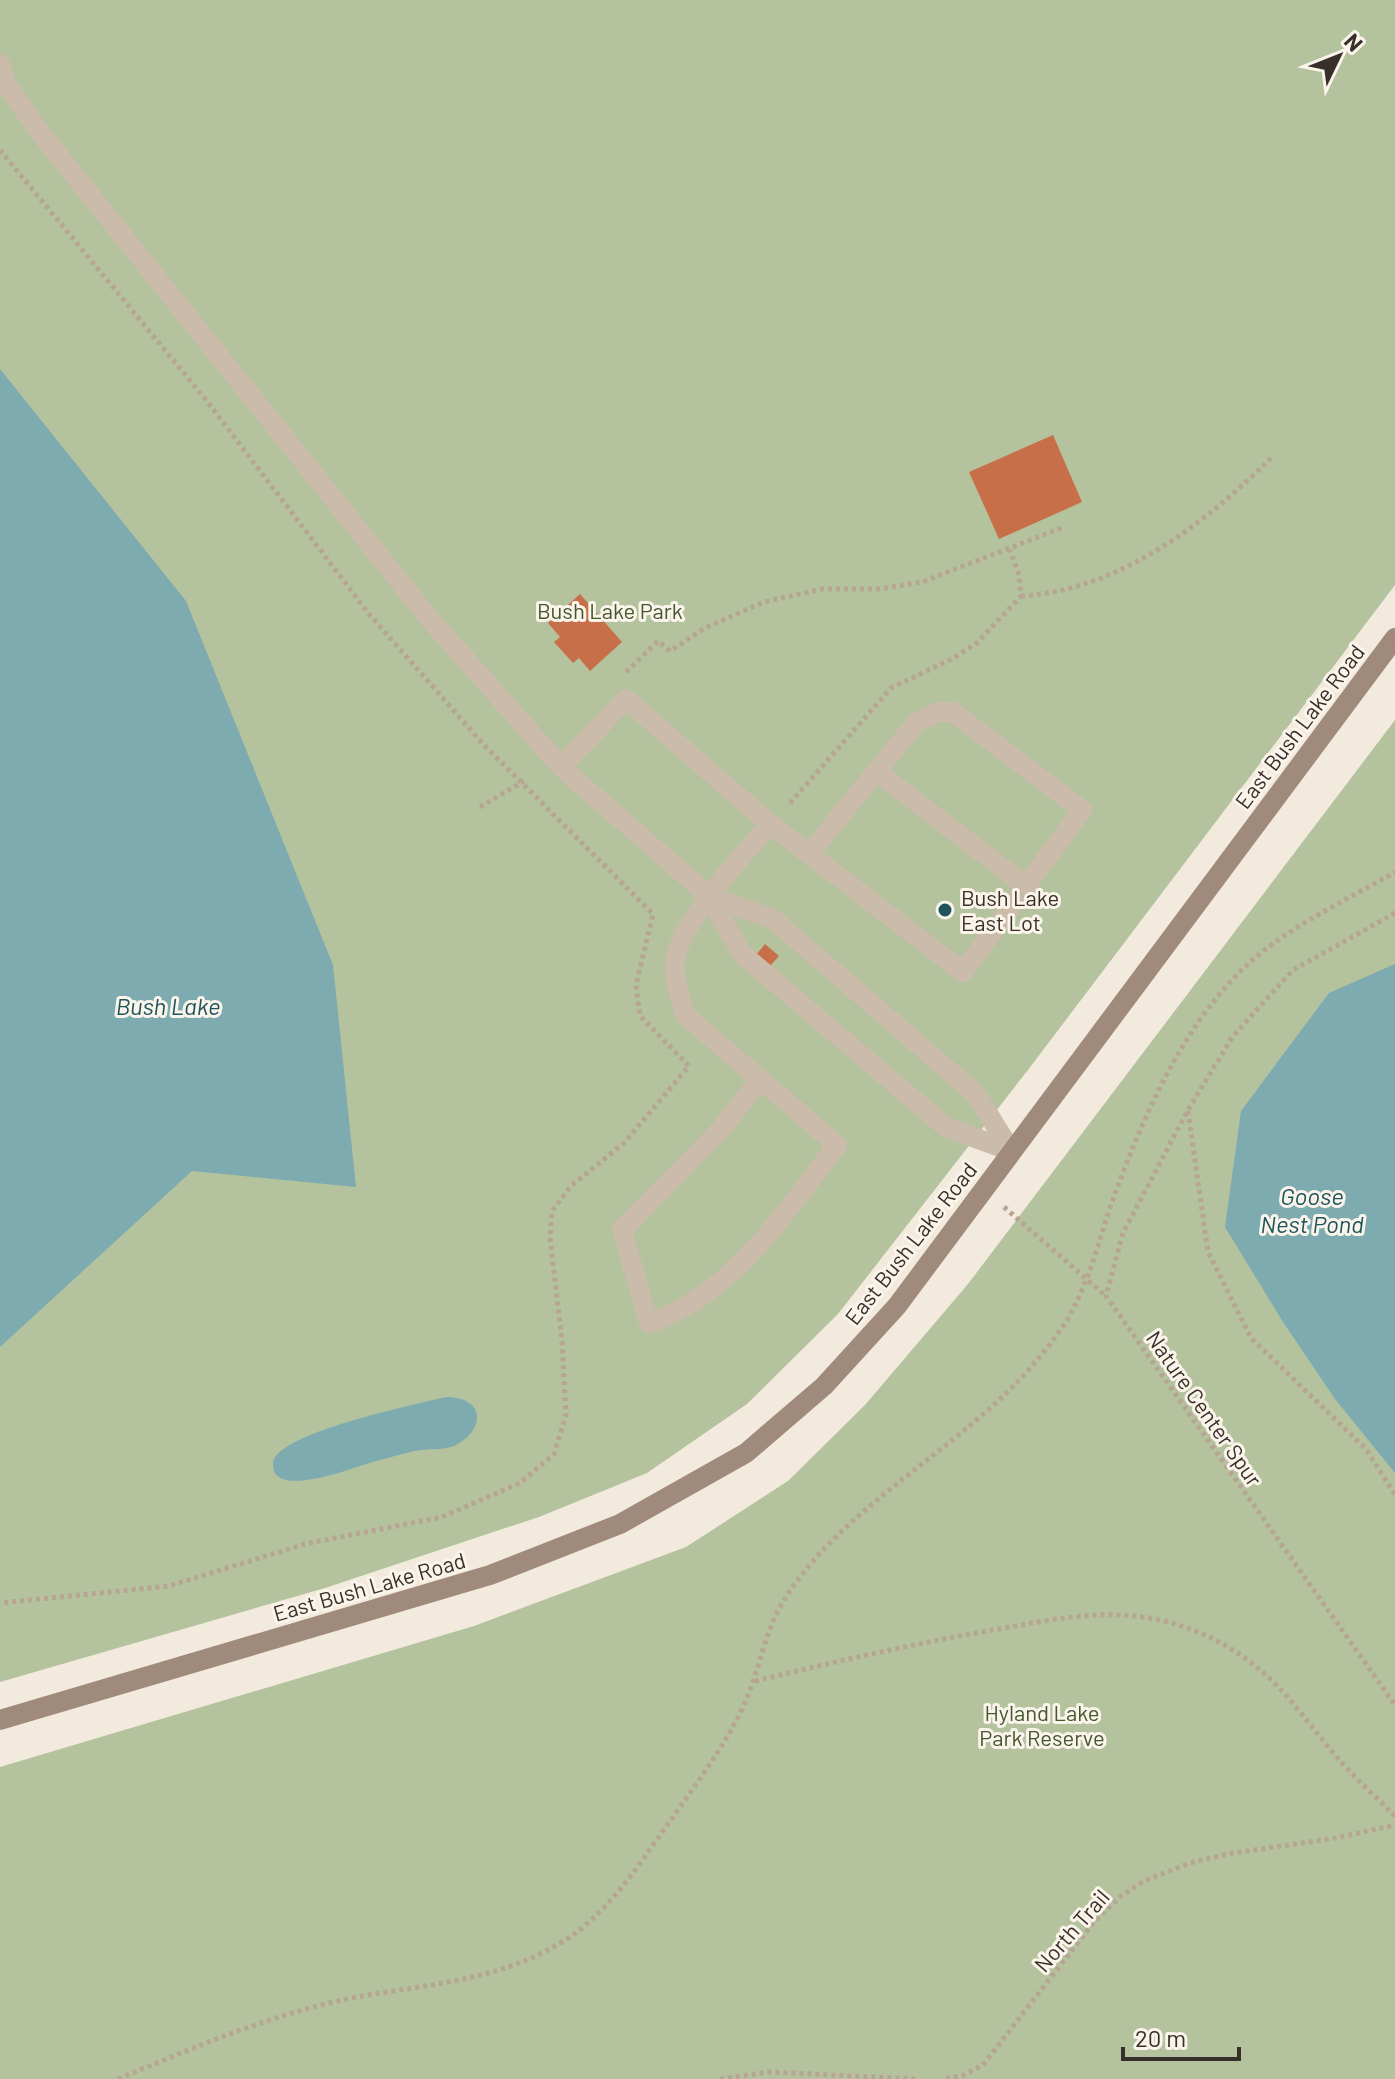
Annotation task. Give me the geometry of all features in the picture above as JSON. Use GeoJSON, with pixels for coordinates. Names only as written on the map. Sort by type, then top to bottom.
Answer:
{"type":"FeatureCollection","features":[{"type":"Feature","properties":{"kind":"street","name":"East Bush Lake Road"},"geometry":{"type":"LineString","coordinates":[[0,1720],[490,1575],[632,1517],[746,1453],[824,1386],[897,1306],[1395,638]]}},
{"type":"Feature","properties":{"kind":"lane"},"geometry":{"type":"LineString","coordinates":[[0,64],[7,85],[38,130],[429,618],[555,760],[709,896],[742,954],[946,1127],[1011,1151]]}},
{"type":"Feature","properties":{"kind":"lane"},"geometry":{"type":"LineString","coordinates":[[555,760],[626,699],[770,824],[809,854],[963,972],[1082,810],[953,712],[938,712],[917,722],[809,854]]}},
{"type":"Feature","properties":{"kind":"lane"},"geometry":{"type":"LineString","coordinates":[[876,771],[1026,886]]}},
{"type":"Feature","properties":{"kind":"lane"},"geometry":{"type":"LineString","coordinates":[[760,1079],[722,1128],[622,1230],[649,1323],[671,1315],[718,1285],[766,1237],[837,1145],[760,1079],[686,1016],[677,989],[675,960],[683,939],[709,896],[770,824]]}},
{"type":"Feature","properties":{"kind":"lane"},"geometry":{"type":"LineString","coordinates":[[709,896],[773,919],[976,1094],[1011,1151]]}},
{"type":"Feature","properties":{"kind":"path"},"geometry":{"type":"LineString","coordinates":[[0,150],[206,400],[369,614],[483,744],[653,914],[636,985],[640,1016],[689,1066],[624,1143],[571,1186],[552,1211],[550,1238],[562,1341],[566,1415],[554,1454],[520,1483],[442,1517],[305,1544],[169,1586],[0,1603]]}},
{"type":"Feature","properties":{"kind":"path"},"geometry":{"type":"LineString","coordinates":[[770,824],[810,783],[891,688],[952,659],[977,643],[1021,596],[1050,595],[1093,583],[1131,566],[1242,488],[1271,458]]}},
{"type":"Feature","properties":{"kind":"path"},"geometry":{"type":"LineString","coordinates":[[625,673],[658,641],[670,651],[705,628],[764,602],[822,589],[879,589],[922,582],[1064,527]]}},
{"type":"Feature","properties":{"kind":"path"},"geometry":{"type":"LineString","coordinates":[[1010,550],[1019,575],[1021,596]]}},
{"type":"Feature","properties":{"kind":"path"},"geometry":{"type":"LineString","coordinates":[[480,807],[555,760]]}},
{"type":"Feature","properties":{"kind":"path"},"geometry":{"type":"LineString","coordinates":[[118,2079],[232,2032],[289,2014],[348,1999],[458,1982],[514,1965],[564,1941],[604,1908],[644,1858],[726,1742],[755,1681],[762,1647],[778,1611],[806,1568],[843,1530],[991,1408],[1053,1339],[1075,1306],[1140,1128],[1193,1032],[1227,983],[1274,943],[1395,872]]}},
{"type":"Feature","properties":{"kind":"path"},"geometry":{"type":"LineString","coordinates":[[1106,1296],[1123,1233],[1188,1110],[1233,1036],[1293,970],[1395,913]]}},
{"type":"Feature","properties":{"kind":"path"},"geometry":{"type":"LineString","coordinates":[[1188,1110],[1208,1252],[1251,1338],[1366,1449],[1395,1495]]}},
{"type":"Feature","properties":{"kind":"path","name":"Nature Center Spur"},"geometry":{"type":"LineString","coordinates":[[1085,1278],[1106,1296],[1395,1705]]}},
{"type":"Feature","properties":{"kind":"path"},"geometry":{"type":"LineString","coordinates":[[755,1681],[889,1648],[1066,1617],[1106,1615],[1149,1618],[1188,1628],[1221,1642],[1255,1666],[1286,1697],[1344,1766],[1395,1816]]}},
{"type":"Feature","properties":{"kind":"path","name":"North Trail"},"geometry":{"type":"LineString","coordinates":[[946,2079],[964,2075],[983,2065],[1094,1922],[1120,1897],[1144,1881],[1190,1863],[1227,1854],[1336,1838],[1395,1825]]}},
{"type":"Feature","properties":{"kind":"path"},"geometry":{"type":"LineString","coordinates":[[720,2079],[769,2072],[917,2079]]}},
{"type":"Feature","properties":{"kind":"green space","name":"Bush Lake Park"},"geometry":{"type":"Polygon","coordinates":[[[0,0],[1395,0],[1395,585],[1031,1066],[838,1314],[747,1404],[647,1473],[539,1517],[325,1588],[0,1682],[0,0]]]}},
{"type":"Feature","properties":{"kind":"green space","name":"Hyland Lake Park Reserve"},"geometry":{"type":"Polygon","coordinates":[[[1395,720],[1395,2079],[0,2079],[0,1767],[474,1626],[686,1547],[788,1481],[865,1405],[968,1284],[1395,720]]]}},
{"type":"Feature","properties":{"kind":"water","name":"Bush Lake"},"geometry":{"type":"Polygon","coordinates":[[[0,369],[186,601],[333,965],[356,1187],[192,1171],[0,1347],[0,369]]]}},
{"type":"Feature","properties":{"kind":"water","name":"Goose Nest Pond"},"geometry":{"type":"Polygon","coordinates":[[[1395,964],[1395,1473],[1335,1399],[1225,1227],[1241,1111],[1329,993],[1395,964]]]}},
{"type":"Feature","properties":{"kind":"water"},"geometry":{"type":"Polygon","coordinates":[[[446,1397],[468,1402],[477,1415],[473,1430],[456,1445],[414,1451],[300,1481],[286,1480],[276,1475],[273,1464],[279,1453],[296,1441],[379,1413],[446,1397]]]}},
{"type":"Feature","properties":{"kind":"building"},"geometry":{"type":"Polygon","coordinates":[[[1053,435],[1082,502],[999,539],[969,472],[1053,435]]]}},
{"type":"Feature","properties":{"kind":"building"},"geometry":{"type":"Polygon","coordinates":[[[580,594],[622,642],[590,671],[579,658],[573,663],[554,642],[560,637],[548,623],[580,594]]]}},
{"type":"Feature","properties":{"kind":"building"},"geometry":{"type":"Polygon","coordinates":[[[765,944],[779,956],[770,966],[756,955],[765,944]]]}},
{"type":"Feature","properties":{"kind":"place","name":"Bush Lake East Lot"},"geometry":{"type":"Point","coordinates":[945,910]}}]}
